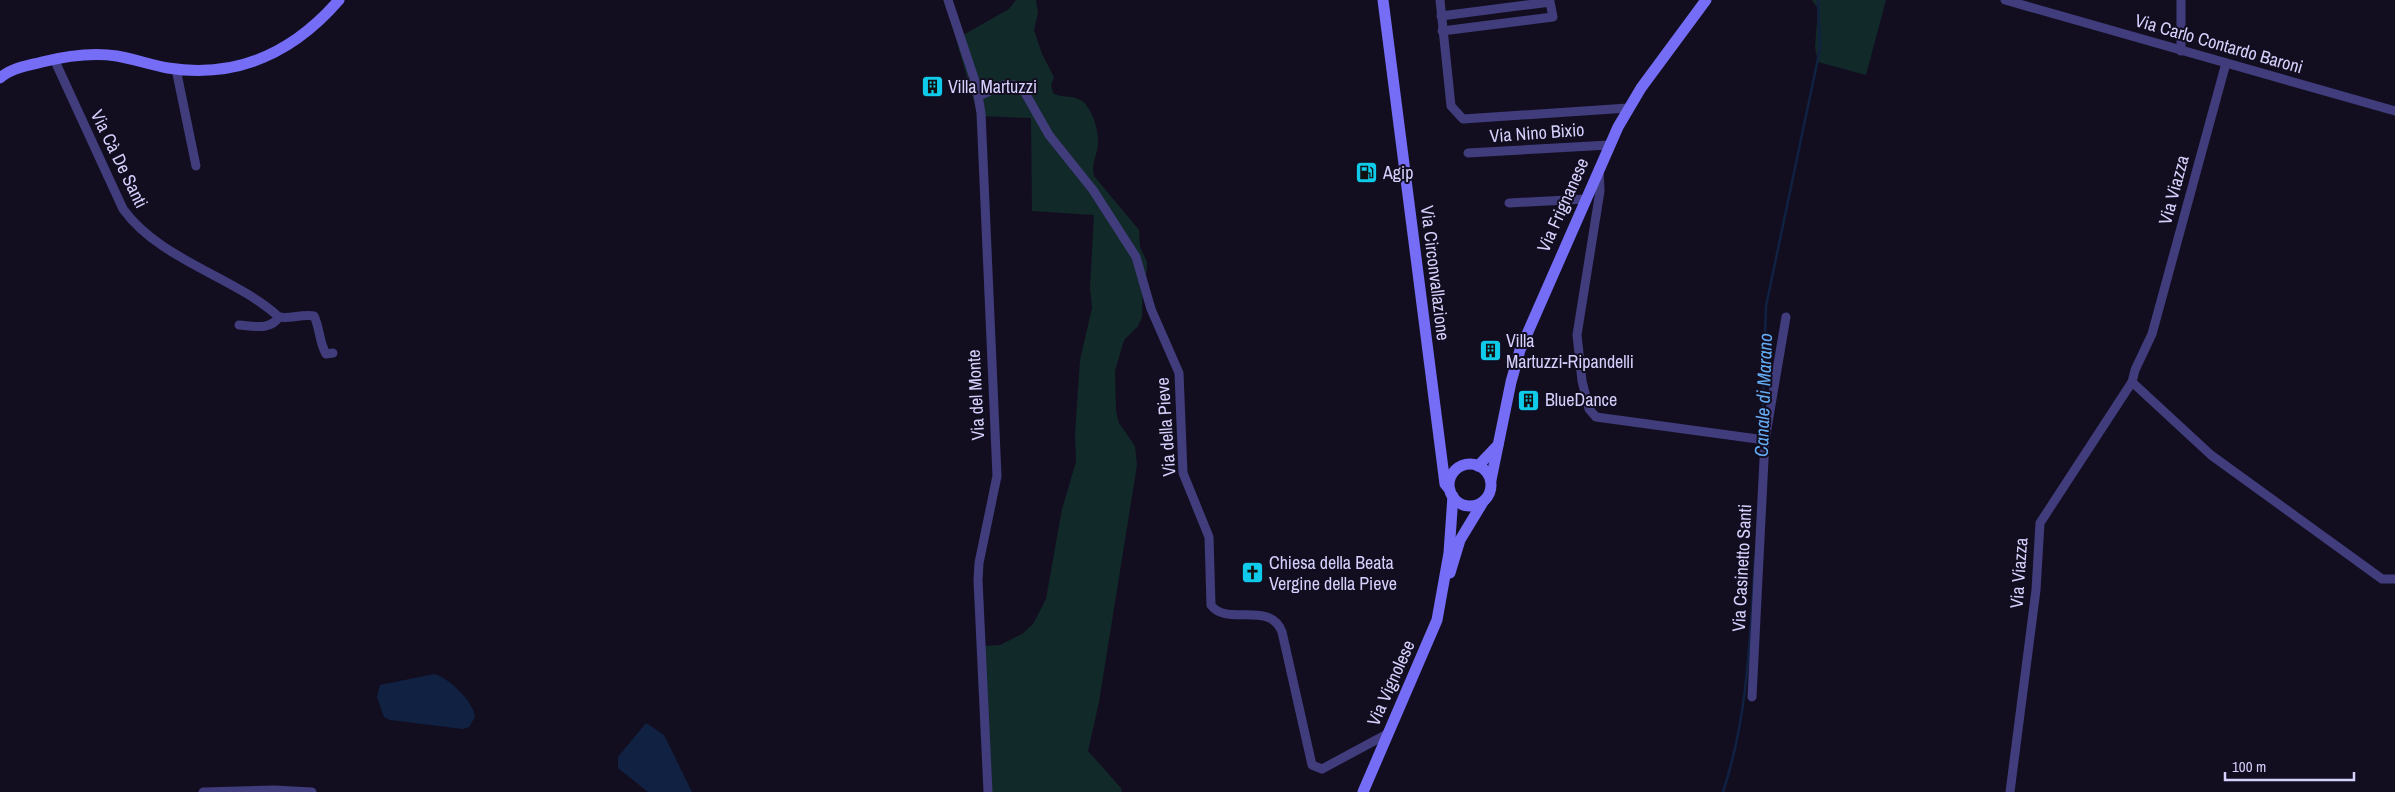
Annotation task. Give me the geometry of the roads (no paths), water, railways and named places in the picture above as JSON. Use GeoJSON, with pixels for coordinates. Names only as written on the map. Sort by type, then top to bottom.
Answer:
{"type":"FeatureCollection","features":[{"type":"Feature","properties":{"kind":"main road"},"geometry":{"type":"LineString","coordinates":[[1,77],[17,68],[54,59],[91,54],[116,56],[176,69],[201,70],[228,67],[256,60],[279,51],[307,33],[339,0]]}},
{"type":"Feature","properties":{"kind":"main road","name":"Via Circonvallazione"},"geometry":{"type":"LineString","coordinates":[[1383,0],[1445,484],[1451,493],[1449,553],[1443,586]]}},
{"type":"Feature","properties":{"kind":"main road","name":"Via Frignanese"},"geometry":{"type":"LineString","coordinates":[[1490,480],[1511,382],[1520,350],[1599,167],[1628,108],[1706,0]]}},
{"type":"Feature","properties":{"kind":"main road"},"geometry":{"type":"LineString","coordinates":[[1478,466],[1498,444]]}},
{"type":"Feature","properties":{"kind":"main road"},"geometry":{"type":"LineString","coordinates":[[1442,458],[1448,467],[1456,470]]}},
{"type":"Feature","properties":{"kind":"main road"},"geometry":{"type":"LineString","coordinates":[[1443,586],[1453,566],[1460,540],[1490,493],[1488,474],[1478,466],[1466,465],[1456,470],[1450,483],[1451,493],[1462,504],[1468,506],[1483,502]]}},
{"type":"Feature","properties":{"kind":"main road","name":"Via Vignolese"},"geometry":{"type":"LineString","coordinates":[[1363,792],[1429,642],[1437,620],[1443,586]]}},
{"type":"Feature","properties":{"kind":"street","name":"Via del Monte"},"geometry":{"type":"LineString","coordinates":[[948,0],[979,96],[997,476],[979,563],[978,580],[988,792]]}},
{"type":"Feature","properties":{"kind":"street"},"geometry":{"type":"LineString","coordinates":[[1440,0],[1451,106],[1464,119],[1628,108]]}},
{"type":"Feature","properties":{"kind":"street","name":"Via Carlo Contardo Baroni"},"geometry":{"type":"LineString","coordinates":[[2005,0],[2395,111]]}},
{"type":"Feature","properties":{"kind":"street"},"geometry":{"type":"LineString","coordinates":[[2181,0],[2181,51]]}},
{"type":"Feature","properties":{"kind":"street"},"geometry":{"type":"LineString","coordinates":[[1441,16],[1550,2],[1553,17],[1442,31]]}},
{"type":"Feature","properties":{"kind":"street","name":"Via Cà De Santi"},"geometry":{"type":"LineString","coordinates":[[54,59],[123,209],[134,223],[162,246],[245,293],[279,317]]}},
{"type":"Feature","properties":{"kind":"street","name":"Via Viazza"},"geometry":{"type":"LineString","coordinates":[[2010,792],[2036,590],[2039,528],[2043,518],[2068,484],[2132,382],[2152,334],[2226,63]]}},
{"type":"Feature","properties":{"kind":"street"},"geometry":{"type":"LineString","coordinates":[[176,69],[196,166]]}},
{"type":"Feature","properties":{"kind":"street","name":"Via della Pieve"},"geometry":{"type":"LineString","coordinates":[[979,96],[1003,86],[1015,85],[1024,91],[1049,135],[1094,190],[1132,248],[1140,267],[1151,309],[1179,373],[1183,473],[1209,537],[1211,604],[1219,612],[1268,617],[1278,623],[1282,632],[1312,765],[1319,769],[1326,767],[1389,733]]}},
{"type":"Feature","properties":{"kind":"street","name":"Via Nino Bixio"},"geometry":{"type":"LineString","coordinates":[[1468,154],[1609,145]]}},
{"type":"Feature","properties":{"kind":"street"},"geometry":{"type":"LineString","coordinates":[[1599,167],[1600,191],[1576,335],[1582,380],[1591,412],[1596,416],[1762,440]]}},
{"type":"Feature","properties":{"kind":"street"},"geometry":{"type":"LineString","coordinates":[[1509,203],[1585,199]]}},
{"type":"Feature","properties":{"kind":"street"},"geometry":{"type":"LineString","coordinates":[[239,325],[267,327],[275,323],[279,317],[289,319],[304,315],[314,316],[319,325],[322,347],[326,354],[333,352]]}},
{"type":"Feature","properties":{"kind":"street","name":"Via Casinetto Santi"},"geometry":{"type":"LineString","coordinates":[[1752,697],[1762,440],[1786,317]]}},
{"type":"Feature","properties":{"kind":"street"},"geometry":{"type":"LineString","coordinates":[[2132,382],[2211,455],[2382,579],[2395,579]]}},
{"type":"Feature","properties":{"kind":"street"},"geometry":{"type":"LineString","coordinates":[[203,792],[274,790],[312,792]]}},
{"type":"Feature","properties":{"kind":"water"},"geometry":{"type":"Polygon","coordinates":[[[434,674],[453,685],[470,704],[475,717],[469,727],[463,729],[390,720],[384,717],[377,697],[380,685],[434,674]]]}},
{"type":"Feature","properties":{"kind":"water"},"geometry":{"type":"Polygon","coordinates":[[[646,723],[664,735],[692,792],[648,792],[618,768],[618,757],[646,723]]]}},
{"type":"Feature","properties":{"kind":"waterway","name":"Canale di Marano"},"geometry":{"type":"LineString","coordinates":[[1762,431],[1766,306],[1820,49],[1818,0]]}},
{"type":"Feature","properties":{"kind":"waterway","name":"Canale di Marano"},"geometry":{"type":"LineString","coordinates":[[1723,792],[1738,735],[1743,706],[1755,559]]}},
{"type":"Feature","properties":{"kind":"place","name":"Villa Martuzzi"},"geometry":{"type":"Point","coordinates":[932,87]}},
{"type":"Feature","properties":{"kind":"place","name":"Agip"},"geometry":{"type":"Point","coordinates":[1367,173]}},
{"type":"Feature","properties":{"kind":"place","name":"Villa Martuzzi-Ripandelli"},"geometry":{"type":"Point","coordinates":[1490,351]}},
{"type":"Feature","properties":{"kind":"place","name":"BlueDance"},"geometry":{"type":"Point","coordinates":[1529,400]}},
{"type":"Feature","properties":{"kind":"place","name":"Chiesa della Beata Vergine della Pieve"},"geometry":{"type":"Point","coordinates":[1253,573]}}]}
